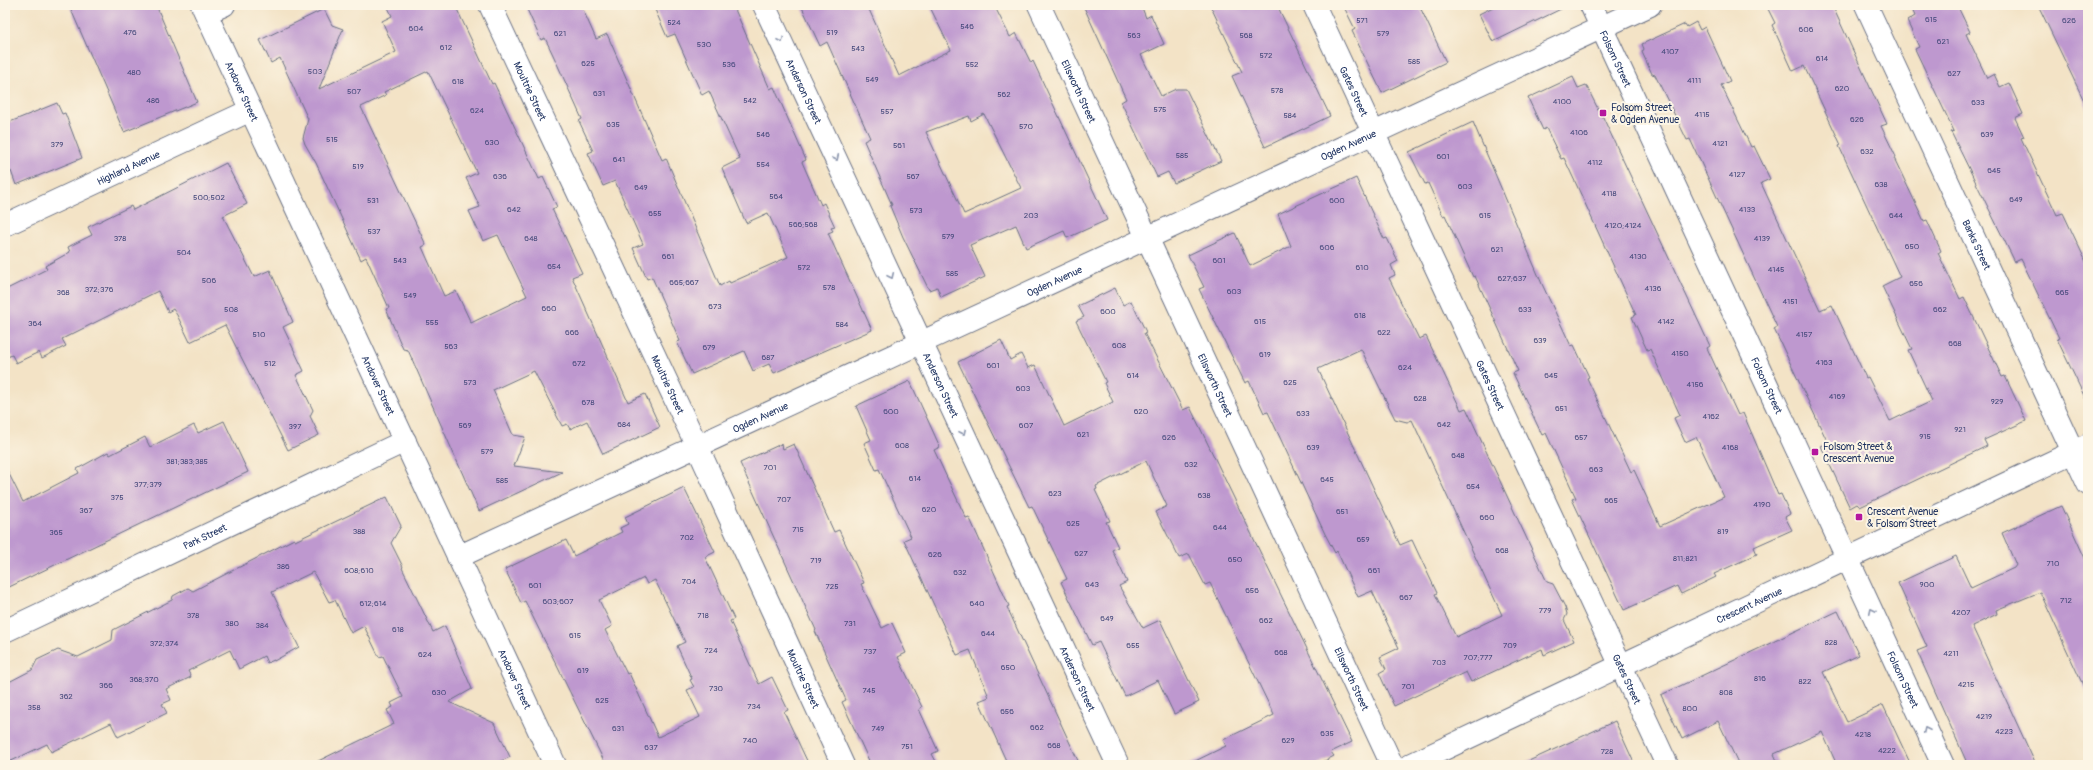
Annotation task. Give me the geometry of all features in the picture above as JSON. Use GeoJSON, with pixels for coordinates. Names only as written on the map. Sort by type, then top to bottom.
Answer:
{"type":"FeatureCollection","features":[{"type":"Feature","properties":{"kind":"street","name":"Moultrie Street"},"geometry":{"type":"LineString","coordinates":[[490,5],[697,446],[843,765]]}},
{"type":"Feature","properties":{"kind":"street","name":"Anderson Street"},"geometry":{"type":"LineString","coordinates":[[764,5],[1118,765]]}},
{"type":"Feature","properties":{"kind":"street","name":"Ellsworth Street"},"geometry":{"type":"LineString","coordinates":[[1039,5],[1392,765]]}},
{"type":"Feature","properties":{"kind":"street","name":"Gates Street"},"geometry":{"type":"LineString","coordinates":[[1314,5],[1667,765]]}},
{"type":"Feature","properties":{"kind":"street","name":"Folsom Street"},"geometry":{"type":"LineString","coordinates":[[1591,5],[1943,765]]}},
{"type":"Feature","properties":{"kind":"street","name":"Ogden Avenue"},"geometry":{"type":"LineString","coordinates":[[458,557],[1650,5]]}},
{"type":"Feature","properties":{"kind":"street","name":"Banks Street"},"geometry":{"type":"LineString","coordinates":[[1866,5],[2081,448],[2088,484]]}},
{"type":"Feature","properties":{"kind":"street","name":"Andover Street"},"geometry":{"type":"LineString","coordinates":[[211,8],[251,110],[555,765]]}},
{"type":"Feature","properties":{"kind":"street","name":"Highland Avenue"},"geometry":{"type":"LineString","coordinates":[[5,225],[251,110]]}},
{"type":"Feature","properties":{"kind":"street","name":"Park Street"},"geometry":{"type":"LineString","coordinates":[[5,631],[405,441]]}},
{"type":"Feature","properties":{"kind":"street","name":"Crescent Avenue"},"geometry":{"type":"LineString","coordinates":[[1410,765],[2081,448]]}},
{"type":"Feature","properties":{"kind":"building"},"geometry":{"type":"Polygon","coordinates":[[[69,5],[143,5],[144,9],[156,5],[197,102],[124,132],[69,5]]]}},
{"type":"Feature","properties":{"kind":"building"},"geometry":{"type":"Polygon","coordinates":[[[387,5],[455,5],[492,84],[494,83],[539,179],[543,177],[557,207],[552,209],[582,273],[572,277],[628,402],[645,394],[660,427],[603,454],[587,421],[570,429],[567,424],[562,426],[534,371],[493,390],[513,435],[525,437],[514,466],[562,472],[479,511],[408,350],[403,349],[386,309],[389,308],[366,257],[361,260],[316,163],[305,144],[303,138],[308,119],[280,58],[271,63],[260,40],[324,9],[332,25],[343,29],[319,89],[396,52],[382,21],[392,16],[387,5]],[[428,71],[384,92],[386,95],[361,107],[426,245],[422,247],[444,296],[456,291],[471,323],[527,296],[498,235],[483,241],[469,211],[480,207],[466,178],[477,173],[428,71]]]}},
{"type":"Feature","properties":{"kind":"building"},"geometry":{"type":"Polygon","coordinates":[[[525,5],[581,5],[596,39],[607,34],[662,160],[666,158],[720,286],[788,257],[768,213],[746,223],[722,168],[740,159],[709,91],[702,95],[675,34],[667,37],[653,5],[733,5],[770,89],[774,87],[806,160],[802,162],[821,205],[824,203],[835,227],[831,228],[833,231],[828,233],[872,330],[774,373],[769,364],[753,371],[744,351],[692,374],[677,342],[680,341],[652,277],[647,279],[633,248],[643,244],[615,181],[603,186],[588,153],[593,151],[579,121],[582,119],[545,38],[541,40],[525,5]]]}},
{"type":"Feature","properties":{"kind":"building"},"geometry":{"type":"Polygon","coordinates":[[[801,5],[867,5],[899,76],[951,50],[929,5],[994,5],[1010,37],[1016,33],[1031,63],[1033,61],[1107,220],[1067,238],[1064,231],[1026,248],[1016,225],[970,245],[985,277],[941,297],[937,287],[929,290],[903,237],[890,206],[892,205],[864,141],[870,138],[827,42],[820,46],[801,5]],[[984,114],[971,121],[969,116],[926,132],[964,214],[1021,188],[984,114]]]}},
{"type":"Feature","properties":{"kind":"building"},"geometry":{"type":"Polygon","coordinates":[[[1083,5],[1141,5],[1146,18],[1151,15],[1164,44],[1141,55],[1161,96],[1176,89],[1186,89],[1221,161],[1174,183],[1168,172],[1157,177],[1121,102],[1126,99],[1083,5]]]}},
{"type":"Feature","properties":{"kind":"building"},"geometry":{"type":"Polygon","coordinates":[[[1210,5],[1277,5],[1330,116],[1265,147],[1232,76],[1242,72],[1210,5]]]}},
{"type":"Feature","properties":{"kind":"building"},"geometry":{"type":"Polygon","coordinates":[[[1343,5],[1419,5],[1446,62],[1382,93],[1352,31],[1355,29],[1343,5]]]}},
{"type":"Feature","properties":{"kind":"building"},"geometry":{"type":"Polygon","coordinates":[[[1497,5],[1569,5],[1493,42],[1479,14],[1497,5]]]}},
{"type":"Feature","properties":{"kind":"building"},"geometry":{"type":"Polygon","coordinates":[[[1766,5],[1832,5],[1887,124],[1881,126],[1896,157],[1894,158],[1924,221],[1927,220],[1941,251],[1938,253],[1960,299],[1964,297],[2002,377],[2005,376],[2026,421],[1984,440],[1987,446],[1860,507],[1857,504],[1850,508],[1821,446],[1828,443],[1774,329],[1777,327],[1690,139],[1687,140],[1642,52],[1644,49],[1642,44],[1685,24],[1687,27],[1696,22],[1700,30],[1705,27],[1730,81],[1721,85],[1751,147],[1754,146],[1770,179],[1761,183],[1820,310],[1832,305],[1866,378],[1868,377],[1890,421],[1932,401],[1908,350],[1912,349],[1882,286],[1900,277],[1839,146],[1841,145],[1804,66],[1793,71],[1772,25],[1775,23],[1766,5]]]}},
{"type":"Feature","properties":{"kind":"building"},"geometry":{"type":"Polygon","coordinates":[[[1910,5],[1957,5],[1970,32],[1966,34],[1987,78],[1994,74],[2000,87],[2009,83],[2023,114],[2015,118],[2024,137],[2021,138],[2057,215],[2063,213],[2088,266],[2088,404],[2057,339],[2059,338],[2021,259],[2015,262],[1951,132],[1954,131],[1915,49],[1919,47],[1907,21],[1915,16],[1910,5]]]}},
{"type":"Feature","properties":{"kind":"building"},"geometry":{"type":"Polygon","coordinates":[[[2038,5],[2088,5],[2088,109],[2038,5]]]}},
{"type":"Feature","properties":{"kind":"building"},"geometry":{"type":"Polygon","coordinates":[[[1573,77],[1578,88],[1586,85],[1601,113],[1710,346],[1707,348],[1738,415],[1743,413],[1778,495],[1781,494],[1790,514],[1785,517],[1792,530],[1754,547],[1757,554],[1714,574],[1716,577],[1681,594],[1677,586],[1624,610],[1572,499],[1576,498],[1546,433],[1542,435],[1513,373],[1518,371],[1475,276],[1473,277],[1445,215],[1443,216],[1428,183],[1425,184],[1409,152],[1473,122],[1542,284],[1571,346],[1574,345],[1589,377],[1587,378],[1631,472],[1634,470],[1660,526],[1724,497],[1696,437],[1685,442],[1674,418],[1680,415],[1650,349],[1647,350],[1632,317],[1636,315],[1564,158],[1561,159],[1546,128],[1543,130],[1528,98],[1573,77]]]}},
{"type":"Feature","properties":{"kind":"building"},"geometry":{"type":"Polygon","coordinates":[[[57,103],[62,114],[65,113],[82,158],[16,185],[11,171],[5,173],[5,124],[57,103]]]}},
{"type":"Feature","properties":{"kind":"building"},"geometry":{"type":"Polygon","coordinates":[[[226,163],[247,204],[223,216],[254,277],[270,270],[293,322],[283,327],[304,371],[296,375],[313,410],[310,416],[319,435],[288,450],[225,325],[190,342],[177,315],[173,309],[168,312],[158,291],[62,339],[66,346],[42,358],[39,352],[16,363],[12,355],[5,358],[5,290],[47,269],[45,266],[70,252],[68,247],[92,235],[88,227],[131,206],[133,210],[226,163]]]}},
{"type":"Feature","properties":{"kind":"building"},"geometry":{"type":"Polygon","coordinates":[[[1356,178],[1384,239],[1387,238],[1398,261],[1391,265],[1395,275],[1389,278],[1419,339],[1426,336],[1461,410],[1466,408],[1547,582],[1553,584],[1565,607],[1567,614],[1564,620],[1574,641],[1544,655],[1542,649],[1471,682],[1466,672],[1394,706],[1379,673],[1386,669],[1380,657],[1399,648],[1372,591],[1358,597],[1337,551],[1335,553],[1325,534],[1268,412],[1264,413],[1249,381],[1245,383],[1199,289],[1204,287],[1188,255],[1235,233],[1250,266],[1291,246],[1278,214],[1356,178]],[[1361,349],[1318,369],[1400,545],[1412,540],[1437,593],[1435,594],[1456,637],[1502,615],[1412,420],[1407,422],[1395,419],[1361,349]]]}},
{"type":"Feature","properties":{"kind":"building"},"geometry":{"type":"Polygon","coordinates":[[[1115,288],[1123,305],[1131,301],[1146,332],[1144,333],[1183,410],[1190,407],[1352,742],[1331,752],[1334,756],[1317,765],[1187,765],[1226,746],[1223,740],[1274,715],[1210,583],[1205,585],[1189,554],[1179,558],[1156,512],[1167,506],[1146,461],[1096,486],[1097,489],[1095,490],[1110,521],[1106,522],[1118,547],[1112,550],[1127,582],[1119,586],[1143,628],[1160,620],[1199,702],[1174,714],[1158,680],[1125,696],[1099,642],[1092,645],[1061,582],[1067,579],[1032,506],[1029,507],[958,362],[1001,340],[1010,360],[1021,354],[1028,368],[1035,365],[1064,426],[1113,402],[1104,383],[1106,382],[1076,321],[1084,317],[1078,306],[1115,288]]]}},
{"type":"Feature","properties":{"kind":"building"},"geometry":{"type":"Polygon","coordinates":[[[910,381],[940,447],[934,450],[966,518],[969,517],[971,521],[1009,606],[1007,607],[1080,765],[1008,765],[979,701],[989,697],[970,650],[957,655],[904,540],[911,537],[879,469],[876,470],[864,443],[871,440],[856,406],[910,381]]]}},
{"type":"Feature","properties":{"kind":"building"},"geometry":{"type":"Polygon","coordinates":[[[224,421],[248,472],[5,589],[5,466],[23,502],[79,473],[77,469],[108,452],[110,455],[145,437],[150,447],[194,425],[198,433],[224,421]]]}},
{"type":"Feature","properties":{"kind":"building"},"geometry":{"type":"Polygon","coordinates":[[[781,444],[783,449],[794,444],[834,532],[839,530],[864,583],[861,584],[882,628],[892,623],[906,653],[898,657],[922,707],[919,709],[938,751],[932,754],[938,765],[871,765],[842,702],[846,700],[815,631],[816,630],[740,463],[781,444]]]}},
{"type":"Feature","properties":{"kind":"building"},"geometry":{"type":"Polygon","coordinates":[[[684,488],[715,552],[705,557],[734,619],[730,621],[759,684],[772,677],[788,710],[784,712],[809,765],[606,765],[525,601],[521,603],[505,569],[566,540],[574,556],[622,532],[620,528],[628,524],[625,517],[684,488]],[[644,578],[599,600],[612,626],[605,630],[627,674],[629,673],[658,737],[700,717],[687,690],[694,687],[690,680],[692,679],[677,646],[685,642],[655,580],[647,584],[644,578]]]}},
{"type":"Feature","properties":{"kind":"building"},"geometry":{"type":"Polygon","coordinates":[[[387,497],[401,526],[391,543],[403,567],[402,568],[433,632],[445,626],[472,689],[449,702],[494,723],[510,757],[492,765],[310,765],[394,724],[387,710],[393,707],[391,703],[403,697],[383,656],[379,657],[364,626],[351,633],[335,600],[329,602],[313,572],[272,592],[299,647],[274,661],[267,663],[264,656],[239,669],[230,650],[188,671],[191,677],[166,689],[171,700],[162,704],[167,713],[118,737],[111,723],[51,752],[47,744],[5,764],[5,684],[32,670],[37,660],[58,650],[78,657],[112,640],[113,630],[172,600],[173,596],[188,588],[193,591],[294,539],[295,541],[387,497]]]}},
{"type":"Feature","properties":{"kind":"building"},"geometry":{"type":"Polygon","coordinates":[[[2061,506],[2088,565],[2088,696],[2040,592],[1996,610],[1997,614],[1972,626],[2036,765],[1968,765],[1917,651],[1927,647],[1898,583],[1956,556],[1971,588],[2014,568],[2016,565],[2002,533],[2061,506]]]}},
{"type":"Feature","properties":{"kind":"building"},"geometry":{"type":"Polygon","coordinates":[[[1838,611],[1859,655],[1823,672],[1847,722],[1883,705],[1911,765],[1837,765],[1822,732],[1774,754],[1779,765],[1739,765],[1718,721],[1682,739],[1661,695],[1838,611]]]}},
{"type":"Feature","properties":{"kind":"building"},"geometry":{"type":"Polygon","coordinates":[[[1615,721],[1635,765],[1520,765],[1579,738],[1615,721]]]}},
{"type":"Feature","properties":{"kind":"place","name":"Folsom Street & Ogden Avenue"},"geometry":{"type":"Point","coordinates":[1603,113]}},
{"type":"Feature","properties":{"kind":"place","name":"Folsom Street & Crescent Avenue"},"geometry":{"type":"Point","coordinates":[1815,452]}},
{"type":"Feature","properties":{"kind":"place","name":"Crescent Avenue & Folsom Street"},"geometry":{"type":"Point","coordinates":[1859,517]}}]}
